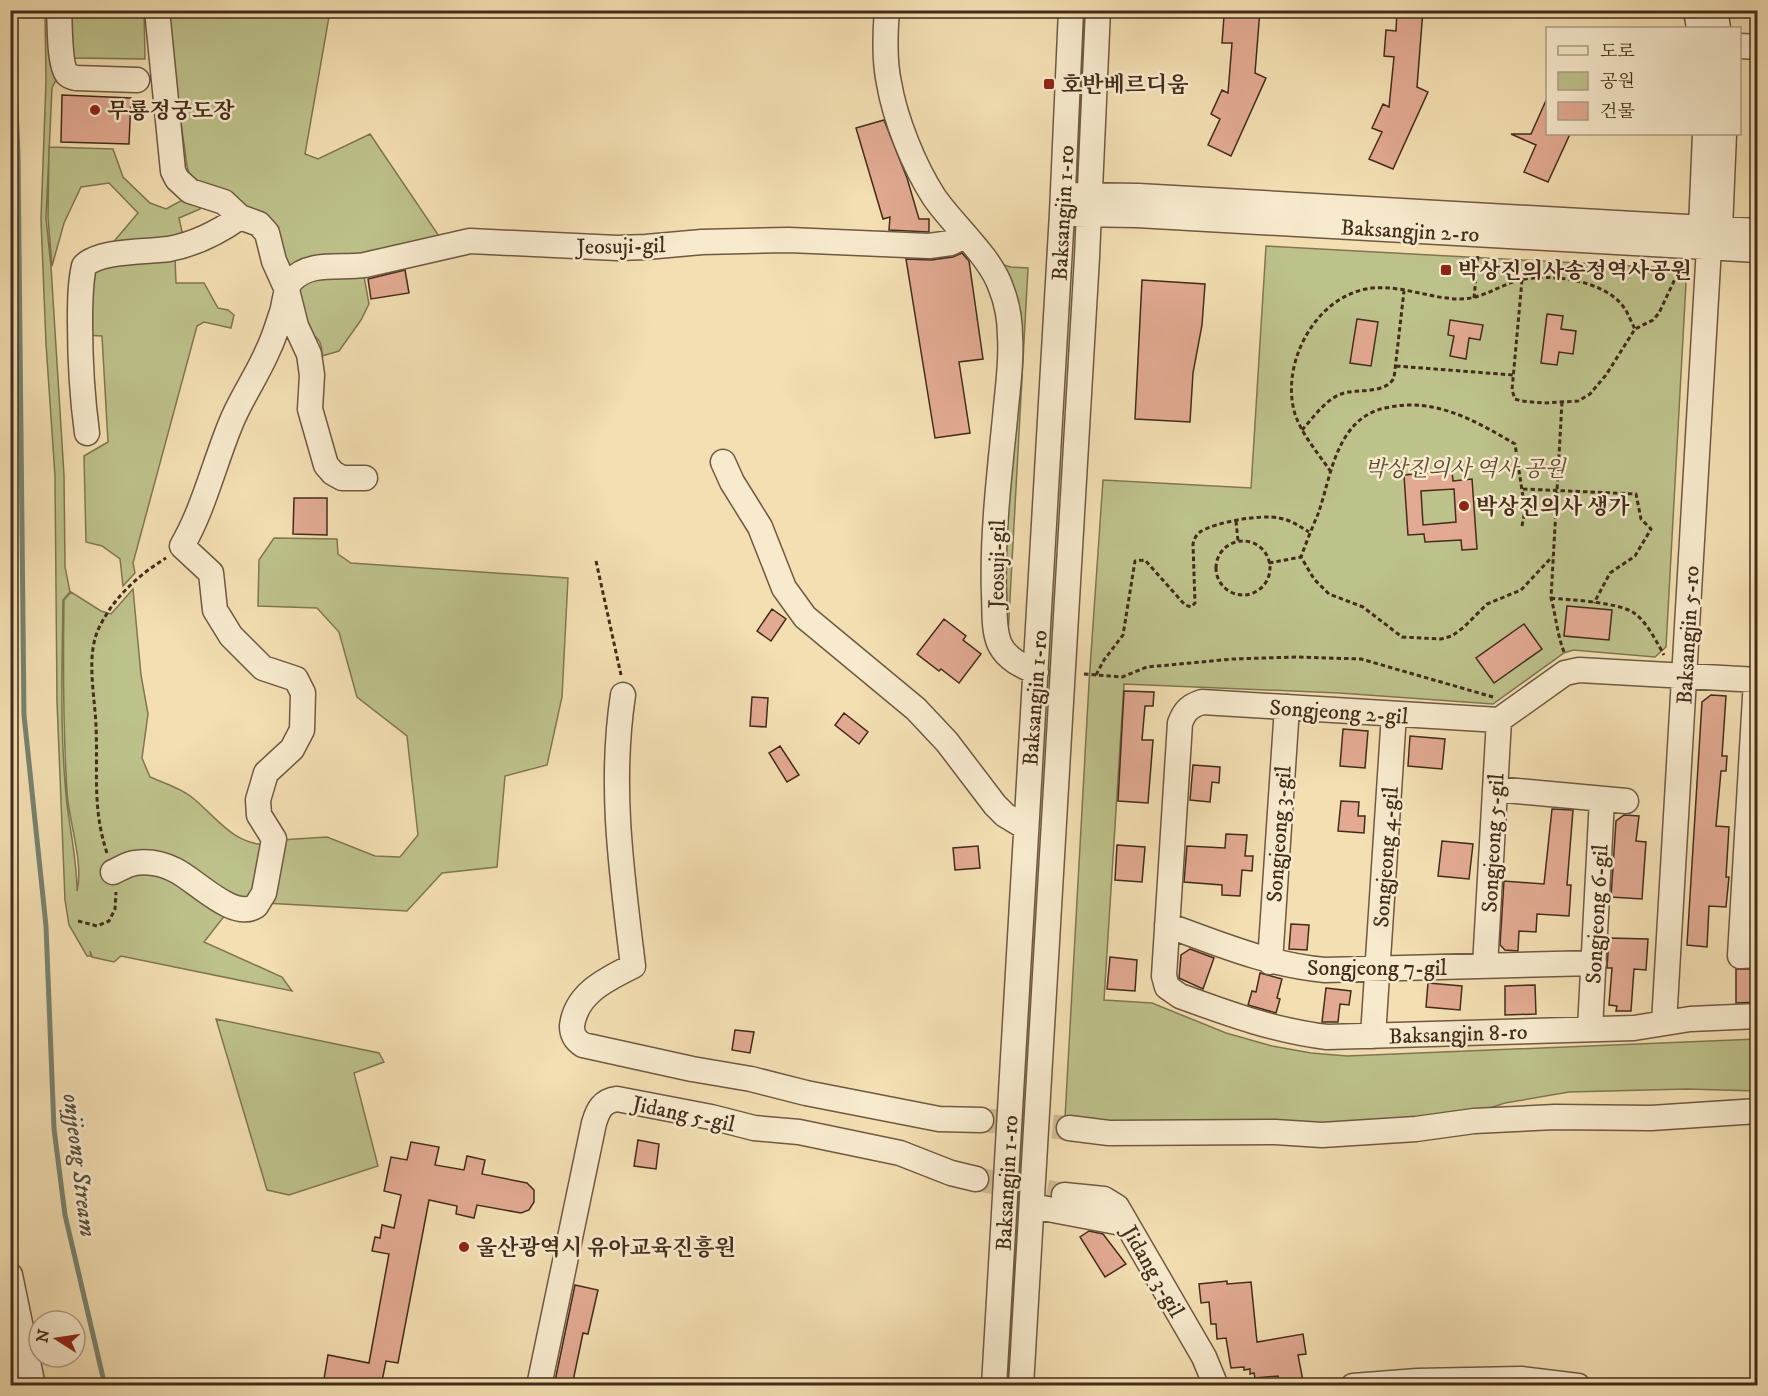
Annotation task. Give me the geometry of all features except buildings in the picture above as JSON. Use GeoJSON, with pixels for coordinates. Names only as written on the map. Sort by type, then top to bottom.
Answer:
{"type":"FeatureCollection","features":[{"type":"Feature","properties":{"kind":"street"},"geometry":{"type":"LineString","coordinates":[[59,10],[63,62],[69,76],[137,80]]}},
{"type":"Feature","properties":{"kind":"street"},"geometry":{"type":"LineString","coordinates":[[157,10],[173,171],[177,179],[190,191],[224,202],[240,217],[259,224],[267,233],[274,261],[287,290],[296,326],[309,354],[312,375],[310,410],[326,465],[342,478],[365,478]]}},
{"type":"Feature","properties":{"kind":"street","name":"Jeosuji-gil"},"geometry":{"type":"LineString","coordinates":[[887,10],[885,26],[888,83],[899,121],[913,156],[933,195],[989,265],[1001,286],[1007,308],[1010,370],[996,525],[994,583],[996,627],[1001,646],[1007,655],[1036,672]]}},
{"type":"Feature","properties":{"kind":"street","name":"Baksangjin 1-ro"},"geometry":{"type":"LineString","coordinates":[[994,1386],[1063,204],[1071,10]]}},
{"type":"Feature","properties":{"kind":"street","name":"Baksangjin 1-ro"},"geometry":{"type":"LineString","coordinates":[[1021,1386],[1089,205],[1098,10]]}},
{"type":"Feature","properties":{"kind":"street"},"geometry":{"type":"LineString","coordinates":[[1696,10],[1699,27]]}},
{"type":"Feature","properties":{"kind":"street"},"geometry":{"type":"LineString","coordinates":[[1715,10],[1718,27]]}},
{"type":"Feature","properties":{"kind":"street"},"geometry":{"type":"LineString","coordinates":[[1741,46],[1758,47]]}},
{"type":"Feature","properties":{"kind":"street"},"geometry":{"type":"LineString","coordinates":[[1705,135],[1710,235]]}},
{"type":"Feature","properties":{"kind":"street"},"geometry":{"type":"LineString","coordinates":[[1710,235],[1724,135]]}},
{"type":"Feature","properties":{"kind":"street","name":"Baksangjin 2-ro"},"geometry":{"type":"LineString","coordinates":[[1063,204],[1089,205],[1149,216],[1710,235],[1758,231]]}},
{"type":"Feature","properties":{"kind":"street"},"geometry":{"type":"LineString","coordinates":[[87,433],[80,344],[80,303],[84,266],[95,258],[191,243],[223,229],[240,217]]}},
{"type":"Feature","properties":{"kind":"street","name":"Baksangjin 2-ro"},"geometry":{"type":"LineString","coordinates":[[1710,235],[1758,250]]}},
{"type":"Feature","properties":{"kind":"street","name":"Baksangjin 5-ro"},"geometry":{"type":"LineString","coordinates":[[1664,1023],[1676,669],[1710,235]]}},
{"type":"Feature","properties":{"kind":"street","name":"Jeosuji-gil"},"geometry":{"type":"LineString","coordinates":[[287,290],[298,276],[320,266],[365,266],[470,241],[617,248],[702,242],[789,240],[929,246],[951,243],[964,236]]}},
{"type":"Feature","properties":{"kind":"street"},"geometry":{"type":"LineString","coordinates":[[113,872],[133,863],[164,866],[187,876],[228,905],[243,909],[256,906],[264,893],[274,845],[273,836],[259,815],[258,800],[267,773],[292,749],[298,739],[304,724],[303,693],[300,683],[290,675],[263,668],[231,636],[215,610],[211,573],[182,546],[193,527],[215,461],[239,403],[268,350],[287,290]]}},
{"type":"Feature","properties":{"kind":"street"},"geometry":{"type":"LineString","coordinates":[[723,462],[732,482],[760,527],[784,588],[805,617],[916,709],[947,742],[995,805],[1005,815],[1026,828]]}},
{"type":"Feature","properties":{"kind":"street"},"geometry":{"type":"LineString","coordinates":[[1499,720],[1565,674],[1579,670],[1676,669],[1757,680],[1740,956],[1758,956]]}},
{"type":"Feature","properties":{"kind":"street"},"geometry":{"type":"LineString","coordinates":[[623,695],[619,732],[617,823],[626,921],[633,966],[607,979],[585,997],[575,1014],[572,1031],[574,1037],[583,1045],[751,1079],[806,1093],[939,1119],[981,1120]]}},
{"type":"Feature","properties":{"kind":"street","name":"Songjeong 2-gil"},"geometry":{"type":"LineString","coordinates":[[1167,987],[1164,976],[1180,723],[1184,713],[1191,705],[1202,702],[1499,720]]}},
{"type":"Feature","properties":{"kind":"street","name":"Songjeong 3-gil"},"geometry":{"type":"LineString","coordinates":[[1270,962],[1287,707]]}},
{"type":"Feature","properties":{"kind":"street","name":"Songjeong 4-gil"},"geometry":{"type":"LineString","coordinates":[[1373,1036],[1394,714]]}},
{"type":"Feature","properties":{"kind":"street","name":"Songjeong 5-gil"},"geometry":{"type":"LineString","coordinates":[[1485,966],[1499,720]]}},
{"type":"Feature","properties":{"kind":"street"},"geometry":{"type":"LineString","coordinates":[[1495,789],[1626,801]]}},
{"type":"Feature","properties":{"kind":"street","name":"Songjeong 6-gil"},"geometry":{"type":"LineString","coordinates":[[1590,1029],[1602,799]]}},
{"type":"Feature","properties":{"kind":"street","name":"Songjeong 7-gil"},"geometry":{"type":"LineString","coordinates":[[1167,925],[1270,962],[1325,970],[1594,963]]}},
{"type":"Feature","properties":{"kind":"street","name":"Baksangjin 8-ro"},"geometry":{"type":"LineString","coordinates":[[1167,987],[1180,996],[1272,1028],[1327,1037],[1634,1028],[1690,1019],[1758,1016]]}},
{"type":"Feature","properties":{"kind":"street","name":"Jidang 5-gil"},"geometry":{"type":"LineString","coordinates":[[539,1386],[594,1123],[597,1113],[606,1102],[617,1099],[711,1117],[754,1128],[799,1132],[900,1153],[951,1173],[976,1179]]}},
{"type":"Feature","properties":{"kind":"street"},"geometry":{"type":"LineString","coordinates":[[1069,1128],[1109,1133],[1275,1132],[1322,1136],[1416,1129],[1474,1121],[1555,1117],[1652,1118],[1758,1111]]}},
{"type":"Feature","properties":{"kind":"street","name":"Jidang 3-gil"},"geometry":{"type":"LineString","coordinates":[[1064,1195],[1104,1199],[1117,1207],[1204,1357],[1216,1386]]}},
{"type":"Feature","properties":{"kind":"street"},"geometry":{"type":"LineString","coordinates":[[1032,1206],[1127,1224]]}},
{"type":"Feature","properties":{"kind":"street"},"geometry":{"type":"LineString","coordinates":[[10,1275],[33,1386]]}},
{"type":"Feature","properties":{"kind":"street"},"geometry":{"type":"LineString","coordinates":[[1353,1386],[1417,1381],[1521,1379],[1578,1386]]}},
{"type":"Feature","properties":{"kind":"path"},"geometry":{"type":"LineString","coordinates":[[1474,298],[1479,250]]}},
{"type":"Feature","properties":{"kind":"path"},"geometry":{"type":"LineString","coordinates":[[1522,280],[1512,390],[1515,399],[1521,402],[1578,401],[1590,394],[1606,375],[1635,329],[1645,326],[1659,313],[1682,264]]}},
{"type":"Feature","properties":{"kind":"path"},"geometry":{"type":"LineString","coordinates":[[1330,472],[1302,430],[1292,402],[1292,384],[1299,348],[1312,325],[1328,309],[1359,291],[1376,288],[1449,298],[1474,298],[1522,280],[1558,278],[1575,280],[1609,293],[1622,305],[1635,329]]}},
{"type":"Feature","properties":{"kind":"path"},"geometry":{"type":"LineString","coordinates":[[1302,430],[1334,397],[1379,388],[1394,378],[1404,291]]}},
{"type":"Feature","properties":{"kind":"path"},"geometry":{"type":"LineString","coordinates":[[1396,366],[1513,375]]}},
{"type":"Feature","properties":{"kind":"path"},"geometry":{"type":"LineString","coordinates":[[1562,402],[1551,598],[1557,618],[1557,634],[1566,660]]}},
{"type":"Feature","properties":{"kind":"path"},"geometry":{"type":"LineString","coordinates":[[1522,526],[1526,510],[1515,444],[1456,413],[1431,405],[1402,404],[1379,409],[1359,419],[1345,437],[1330,472],[1301,557],[1314,579],[1329,594],[1363,607],[1402,637],[1441,639],[1452,636],[1464,627],[1487,604],[1521,590],[1552,558]]}},
{"type":"Feature","properties":{"kind":"path"},"geometry":{"type":"LineString","coordinates":[[1523,489],[1636,494],[1641,519],[1651,529],[1635,556],[1610,573],[1593,603]]}},
{"type":"Feature","properties":{"kind":"path"},"geometry":{"type":"LineString","coordinates":[[1096,675],[1123,635],[1135,561],[1144,560],[1185,605],[1191,607],[1195,603],[1194,539],[1201,531],[1258,516],[1277,517],[1293,522],[1309,532]]}},
{"type":"Feature","properties":{"kind":"path"},"geometry":{"type":"LineString","coordinates":[[1236,521],[1238,541]]}},
{"type":"Feature","properties":{"kind":"path"},"geometry":{"type":"LineString","coordinates":[[1238,541],[1255,543],[1267,555],[1269,563],[1267,580],[1262,587],[1247,595],[1231,592],[1219,581],[1216,564],[1223,549],[1238,541]]}},
{"type":"Feature","properties":{"kind":"path"},"geometry":{"type":"LineString","coordinates":[[78,921],[97,926],[109,921],[115,909],[116,885],[96,807],[96,725],[92,680],[97,632],[114,602],[132,582],[182,546]]}},
{"type":"Feature","properties":{"kind":"path"},"geometry":{"type":"LineString","coordinates":[[1269,563],[1301,557]]}},
{"type":"Feature","properties":{"kind":"path"},"geometry":{"type":"LineString","coordinates":[[596,561],[623,682],[623,695]]}},
{"type":"Feature","properties":{"kind":"path"},"geometry":{"type":"LineString","coordinates":[[1551,598],[1617,607],[1633,612],[1676,669]]}},
{"type":"Feature","properties":{"kind":"path"},"geometry":{"type":"LineString","coordinates":[[1084,674],[1122,677],[1147,667],[1233,660],[1296,657],[1361,659],[1493,697]]}},
{"type":"Feature","properties":{"kind":"green space"},"geometry":{"type":"Polygon","coordinates":[[[45,11],[52,11],[58,76],[52,88],[46,218],[64,475],[65,567],[70,592],[63,600],[63,746],[66,795],[77,891],[79,868],[68,804],[66,768],[64,600],[71,592],[101,611],[111,614],[133,589],[141,675],[148,714],[142,758],[150,777],[188,794],[219,823],[237,836],[247,841],[272,845],[260,891],[229,910],[204,942],[282,977],[292,991],[121,956],[114,962],[92,957],[90,951],[91,956],[87,956],[69,925],[65,900],[57,702],[55,476],[46,344],[41,219],[46,81],[45,11]]]}},
{"type":"Feature","properties":{"kind":"green space"},"geometry":{"type":"Polygon","coordinates":[[[67,11],[144,11],[145,59],[71,58],[67,11]]]}},
{"type":"Feature","properties":{"kind":"green space"},"geometry":{"type":"Polygon","coordinates":[[[168,11],[330,11],[305,154],[318,159],[370,134],[443,242],[288,277],[270,232],[200,187],[190,177],[172,57],[168,11]]]}},
{"type":"Feature","properties":{"kind":"green space"},"geometry":{"type":"Polygon","coordinates":[[[49,147],[113,149],[123,177],[150,203],[166,209],[186,198],[200,203],[200,209],[179,218],[183,236],[110,246],[138,213],[109,183],[81,187],[64,223],[52,266],[48,218],[49,147]]]}},
{"type":"Feature","properties":{"kind":"green space","name":"박상진의사 역사 공원"},"geometry":{"type":"Polygon","coordinates":[[[1266,246],[1669,268],[1686,283],[1666,647],[1655,657],[1573,650],[1564,653],[1493,704],[1339,693],[1124,684],[1104,1000],[1152,1003],[1226,1033],[1272,1046],[1347,1056],[1757,1039],[1757,1091],[1687,1089],[1569,1092],[1505,1103],[1459,1118],[1325,1130],[1131,1125],[1065,1118],[1089,683],[1103,480],[1251,488],[1266,246]]]}},
{"type":"Feature","properties":{"kind":"green space"},"geometry":{"type":"Polygon","coordinates":[[[175,257],[176,283],[204,283],[218,308],[228,310],[234,315],[231,328],[204,322],[197,326],[133,563],[135,573],[123,586],[120,559],[102,546],[86,542],[84,456],[108,442],[102,336],[83,335],[93,265],[175,257]]]}},
{"type":"Feature","properties":{"kind":"green space"},"geometry":{"type":"Polygon","coordinates":[[[1000,264],[1028,268],[1008,635],[1005,635],[1000,264]]]}},
{"type":"Feature","properties":{"kind":"green space"},"geometry":{"type":"Polygon","coordinates":[[[363,271],[369,304],[361,320],[339,351],[322,356],[319,340],[307,327],[295,283],[363,271]]]}},
{"type":"Feature","properties":{"kind":"green space"},"geometry":{"type":"Polygon","coordinates":[[[274,538],[337,539],[338,554],[351,563],[568,578],[562,697],[547,765],[505,776],[497,867],[442,873],[407,911],[265,903],[280,840],[327,837],[375,856],[400,857],[418,835],[407,736],[357,697],[339,632],[317,608],[258,606],[259,560],[274,538]]]}},
{"type":"Feature","properties":{"kind":"green space"},"geometry":{"type":"Polygon","coordinates":[[[216,1019],[379,1053],[384,1062],[354,1073],[378,1166],[289,1195],[267,1190],[216,1019]]]}},
{"type":"Feature","properties":{"kind":"waterway","name":"onjjeong Stream"},"geometry":{"type":"LineString","coordinates":[[12,10],[18,154],[24,715],[46,926],[54,1129],[65,1215],[105,1386]]}},
{"type":"Feature","properties":{"kind":"tunnel"},"geometry":{"type":"LineString","coordinates":[[981,1120],[1069,1128]]}},
{"type":"Feature","properties":{"kind":"tunnel"},"geometry":{"type":"LineString","coordinates":[[976,1179],[1064,1195]]}},
{"type":"Feature","properties":{"kind":"place","name":"호반베르디움"},"geometry":{"type":"Point","coordinates":[1049,84]}},
{"type":"Feature","properties":{"kind":"place","name":"무룡정궁도장"},"geometry":{"type":"Point","coordinates":[95,110]}},
{"type":"Feature","properties":{"kind":"place","name":"박상진의사송정역사공원"},"geometry":{"type":"Point","coordinates":[1446,270]}},
{"type":"Feature","properties":{"kind":"place","name":"박상진의사 생가"},"geometry":{"type":"Point","coordinates":[1464,506]}},
{"type":"Feature","properties":{"kind":"place","name":"울산광역시 유아교육진흥원"},"geometry":{"type":"Point","coordinates":[464,1247]}}]}
